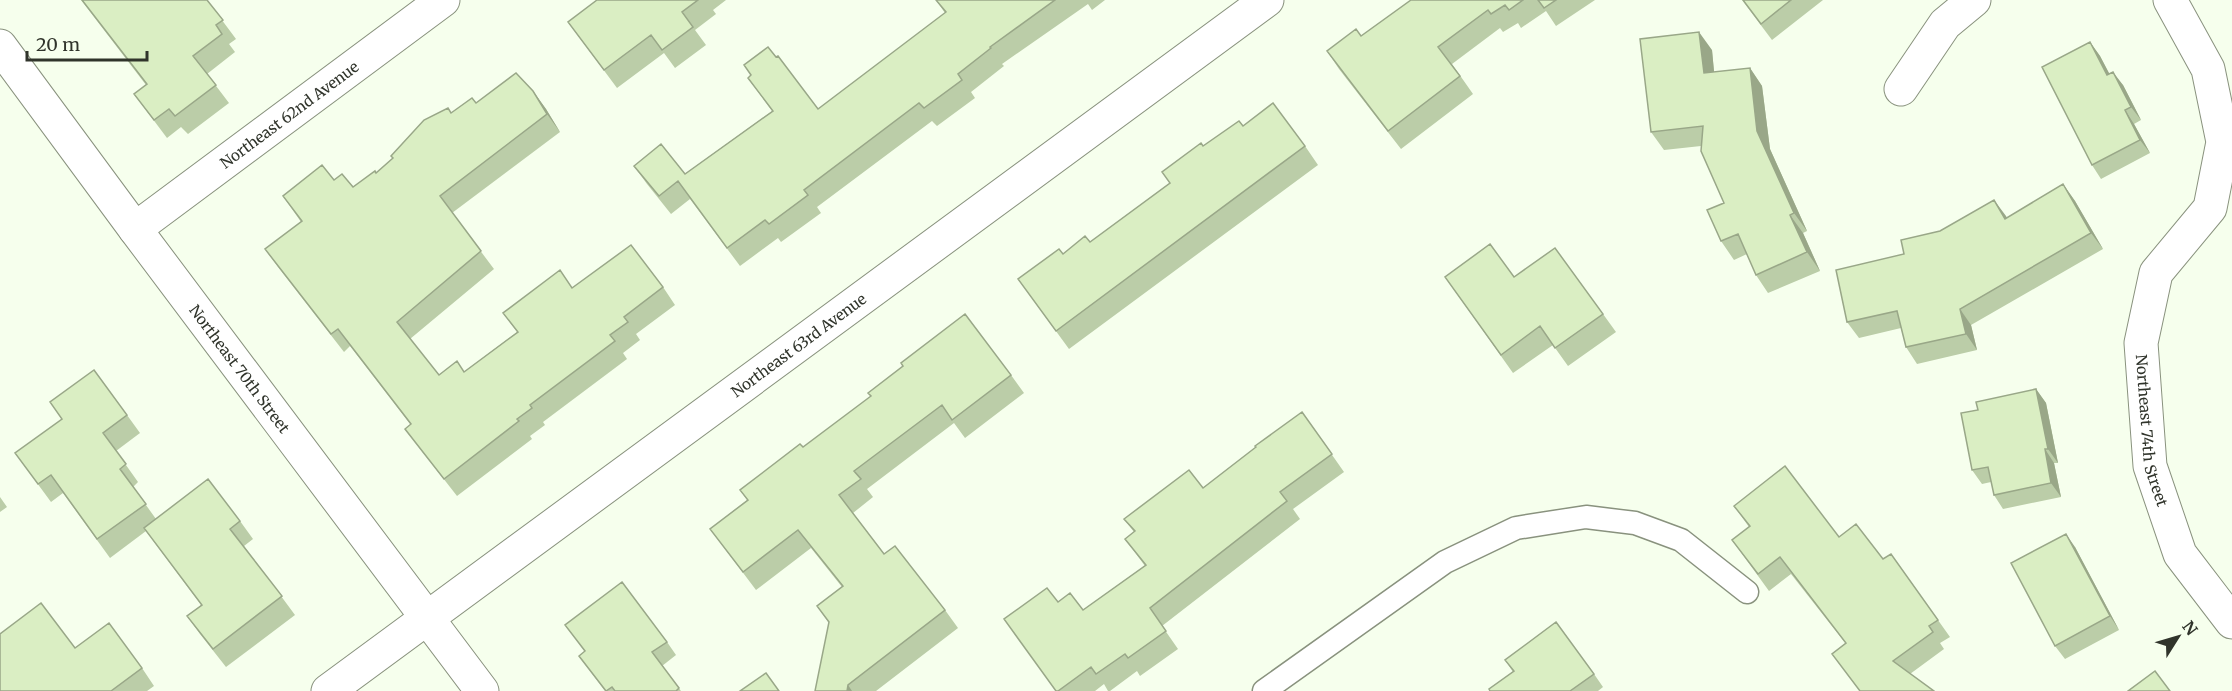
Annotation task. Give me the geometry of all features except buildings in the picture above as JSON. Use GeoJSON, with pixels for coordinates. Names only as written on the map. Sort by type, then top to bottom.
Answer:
{"type":"FeatureCollection","features":[{"type":"Feature","properties":{"kind":"street","name":"Northeast 62nd Avenue"},"geometry":{"type":"LineString","coordinates":[[135,229],[443,0]]}},
{"type":"Feature","properties":{"kind":"street","name":"Northeast 63rd Avenue"},"geometry":{"type":"LineString","coordinates":[[328,691],[1267,0]]}},
{"type":"Feature","properties":{"kind":"street"},"geometry":{"type":"LineString","coordinates":[[1901,89],[1945,24],[1974,0]]}},
{"type":"Feature","properties":{"kind":"street","name":"Northeast 74th Street"},"geometry":{"type":"LineString","coordinates":[[2170,0],[2208,69],[2223,142],[2210,208],[2156,273],[2141,343],[2150,466],[2180,554],[2232,622]]}},
{"type":"Feature","properties":{"kind":"street","name":"Northeast 70th Street"},"geometry":{"type":"LineString","coordinates":[[0,46],[426,618],[483,691]]}},
{"type":"Feature","properties":{"kind":"lane"},"geometry":{"type":"LineString","coordinates":[[1264,691],[1445,562],[1516,528],[1586,517],[1635,523],[1681,540],[1747,592]]}}]}
